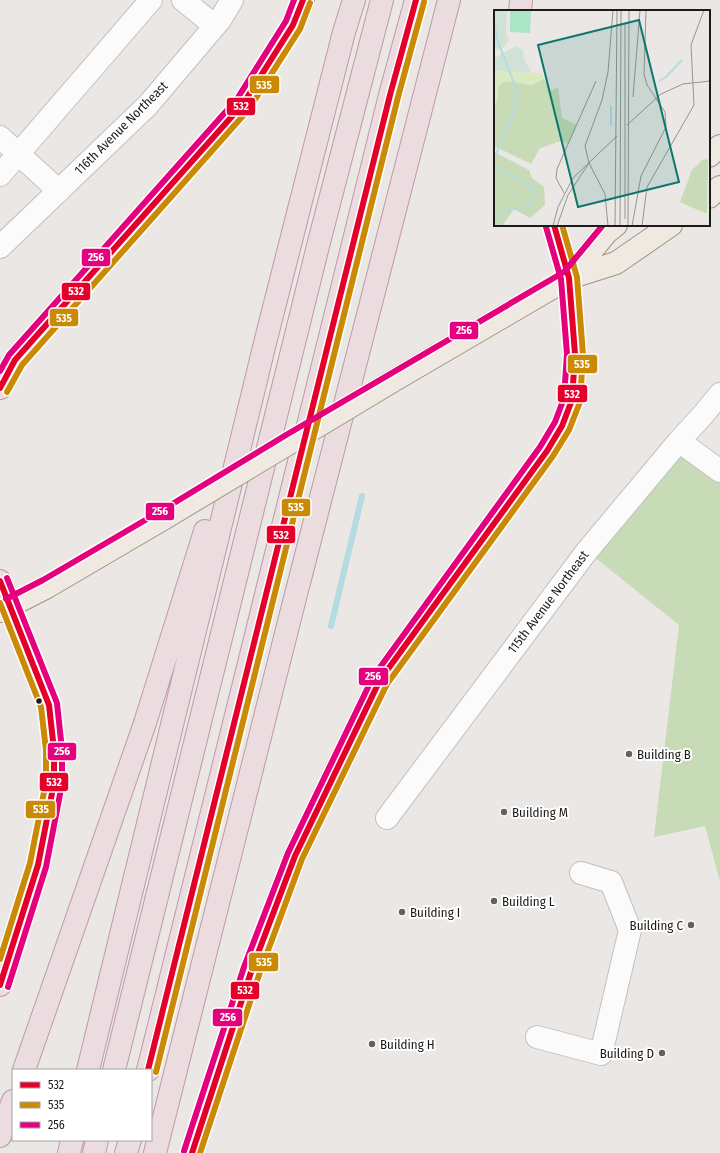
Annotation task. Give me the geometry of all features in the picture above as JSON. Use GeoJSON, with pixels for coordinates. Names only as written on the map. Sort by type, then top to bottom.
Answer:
{"type":"FeatureCollection","features":[{"type":"Feature","properties":{"kind":"highway"},"geometry":{"type":"LineString","coordinates":[[0,388],[15,360],[243,104],[293,25],[304,0]]}},
{"type":"Feature","properties":{"kind":"highway"},"geometry":{"type":"LineString","coordinates":[[88,1069],[266,339],[344,32],[354,0]]}},
{"type":"Feature","properties":{"kind":"highway"},"geometry":{"type":"LineString","coordinates":[[114,1069],[315,258],[382,0]]}},
{"type":"Feature","properties":{"kind":"highway"},"geometry":{"type":"LineString","coordinates":[[148,1069],[386,110],[416,0]]}},
{"type":"Feature","properties":{"kind":"highway"},"geometry":{"type":"LineString","coordinates":[[155,1153],[291,613],[449,0]]}},
{"type":"Feature","properties":{"kind":"highway"},"geometry":{"type":"LineString","coordinates":[[520,10],[521,0]]}},
{"type":"Feature","properties":{"kind":"highway"},"geometry":{"type":"LineString","coordinates":[[192,1153],[252,969],[294,856],[380,680],[547,451],[562,426],[572,400],[575,354],[569,278],[554,226]]}},
{"type":"Feature","properties":{"kind":"highway"},"geometry":{"type":"LineString","coordinates":[[24,1069],[144,723],[266,339]]}},
{"type":"Feature","properties":{"kind":"highway"},"geometry":{"type":"LineString","coordinates":[[0,581],[5,608],[49,705],[54,750],[54,783],[38,865],[0,985]]}},
{"type":"Feature","properties":{"kind":"highway"},"geometry":{"type":"LineString","coordinates":[[0,1136],[12,1104]]}},
{"type":"Feature","properties":{"kind":"highway"},"geometry":{"type":"LineString","coordinates":[[69,1153],[72,1141]]}},
{"type":"Feature","properties":{"kind":"highway"},"geometry":{"type":"LineString","coordinates":[[94,1153],[97,1141]]}},
{"type":"Feature","properties":{"kind":"highway"},"geometry":{"type":"LineString","coordinates":[[126,1153],[130,1141]]}},
{"type":"Feature","properties":{"kind":"main road"},"geometry":{"type":"LineString","coordinates":[[710,155],[720,146]]}},
{"type":"Feature","properties":{"kind":"main road"},"geometry":{"type":"LineString","coordinates":[[710,196],[720,187]]}},
{"type":"Feature","properties":{"kind":"main road"},"geometry":{"type":"LineString","coordinates":[[569,278],[607,232],[615,226]]}},
{"type":"Feature","properties":{"kind":"main road"},"geometry":{"type":"LineString","coordinates":[[5,608],[47,587],[569,278],[616,263],[670,226]]}},
{"type":"Feature","properties":{"kind":"street"},"geometry":{"type":"LineString","coordinates":[[0,175],[151,0]]}},
{"type":"Feature","properties":{"kind":"street"},"geometry":{"type":"LineString","coordinates":[[183,0],[215,26]]}},
{"type":"Feature","properties":{"kind":"street","name":"116th Avenue Northeast"},"geometry":{"type":"LineString","coordinates":[[0,247],[148,105],[215,26],[232,0]]}},
{"type":"Feature","properties":{"kind":"street"},"geometry":{"type":"LineString","coordinates":[[0,137],[58,191]]}},
{"type":"Feature","properties":{"kind":"street","name":"115th Avenue Northeast"},"geometry":{"type":"LineString","coordinates":[[387,818],[587,551],[720,394]]}},
{"type":"Feature","properties":{"kind":"street"},"geometry":{"type":"LineString","coordinates":[[679,441],[720,471]]}},
{"type":"Feature","properties":{"kind":"street"},"geometry":{"type":"LineString","coordinates":[[537,1037],[601,1054],[630,930],[611,882],[581,873]]}},
{"type":"Feature","properties":{"kind":"green space"},"geometry":{"type":"Polygon","coordinates":[[[679,441],[720,471],[720,881],[705,826],[654,837],[679,625],[587,551],[679,441]]]}},
{"type":"Feature","properties":{"kind":"waterway"},"geometry":{"type":"LineString","coordinates":[[331,626],[362,496]]}},
{"type":"Feature","properties":{"kind":"transit line","name":"256"},"geometry":{"type":"LineString","coordinates":[[0,371],[9,355],[237,99],[286,21],[294,0]]}},
{"type":"Feature","properties":{"kind":"transit line","name":"532"},"geometry":{"type":"LineString","coordinates":[[0,388],[15,360],[243,104],[293,25],[303,0]]}},
{"type":"Feature","properties":{"kind":"transit line","name":"532"},"geometry":{"type":"LineString","coordinates":[[148,1069],[390,95],[416,0]]}},
{"type":"Feature","properties":{"kind":"transit line","name":"535"},"geometry":{"type":"LineString","coordinates":[[156,1072],[398,97],[424,2]]}},
{"type":"Feature","properties":{"kind":"transit line","name":"535"},"geometry":{"type":"LineString","coordinates":[[7,392],[22,365],[249,109],[300,29],[310,3]]}},
{"type":"Feature","properties":{"kind":"transit line","name":"532"},"geometry":{"type":"LineString","coordinates":[[192,1153],[252,969],[295,856],[380,680],[547,451],[562,426],[572,400],[575,354],[569,278],[554,226]]}},
{"type":"Feature","properties":{"kind":"transit line","name":"535"},"geometry":{"type":"LineString","coordinates":[[200,1153],[260,972],[302,859],[387,684],[553,456],[569,430],[580,402],[583,355],[577,277],[562,226]]}},
{"type":"Feature","properties":{"kind":"transit line","name":"256"},"geometry":{"type":"LineString","coordinates":[[6,599],[43,580],[564,272],[602,226]]}},
{"type":"Feature","properties":{"kind":"transit line","name":"256"},"geometry":{"type":"LineString","coordinates":[[184,1151],[244,967],[288,853],[373,677],[540,447],[555,422],[564,398],[567,354],[561,279],[546,227]]}},
{"type":"Feature","properties":{"kind":"transit line","name":"256"},"geometry":{"type":"LineString","coordinates":[[7,578],[57,703],[62,750],[62,784],[46,867],[8,987]]}},
{"type":"Feature","properties":{"kind":"transit line","name":"532"},"geometry":{"type":"LineString","coordinates":[[0,581],[49,705],[54,750],[54,783],[38,865],[0,985]]}},
{"type":"Feature","properties":{"kind":"transit line","name":"535"},"geometry":{"type":"LineString","coordinates":[[0,603],[41,707],[46,750],[46,782],[30,863],[0,959]]}},
{"type":"Feature","properties":{"kind":"place","name":"Building B"},"geometry":{"type":"Point","coordinates":[629,754]}},
{"type":"Feature","properties":{"kind":"place","name":"Building M"},"geometry":{"type":"Point","coordinates":[504,812]}},
{"type":"Feature","properties":{"kind":"place","name":"Building L"},"geometry":{"type":"Point","coordinates":[494,901]}},
{"type":"Feature","properties":{"kind":"place","name":"Building I"},"geometry":{"type":"Point","coordinates":[402,912]}},
{"type":"Feature","properties":{"kind":"place","name":"Building C"},"geometry":{"type":"Point","coordinates":[691,925]}},
{"type":"Feature","properties":{"kind":"place","name":"Building H"},"geometry":{"type":"Point","coordinates":[372,1044]}},
{"type":"Feature","properties":{"kind":"place","name":"Building D"},"geometry":{"type":"Point","coordinates":[662,1053]}}]}
